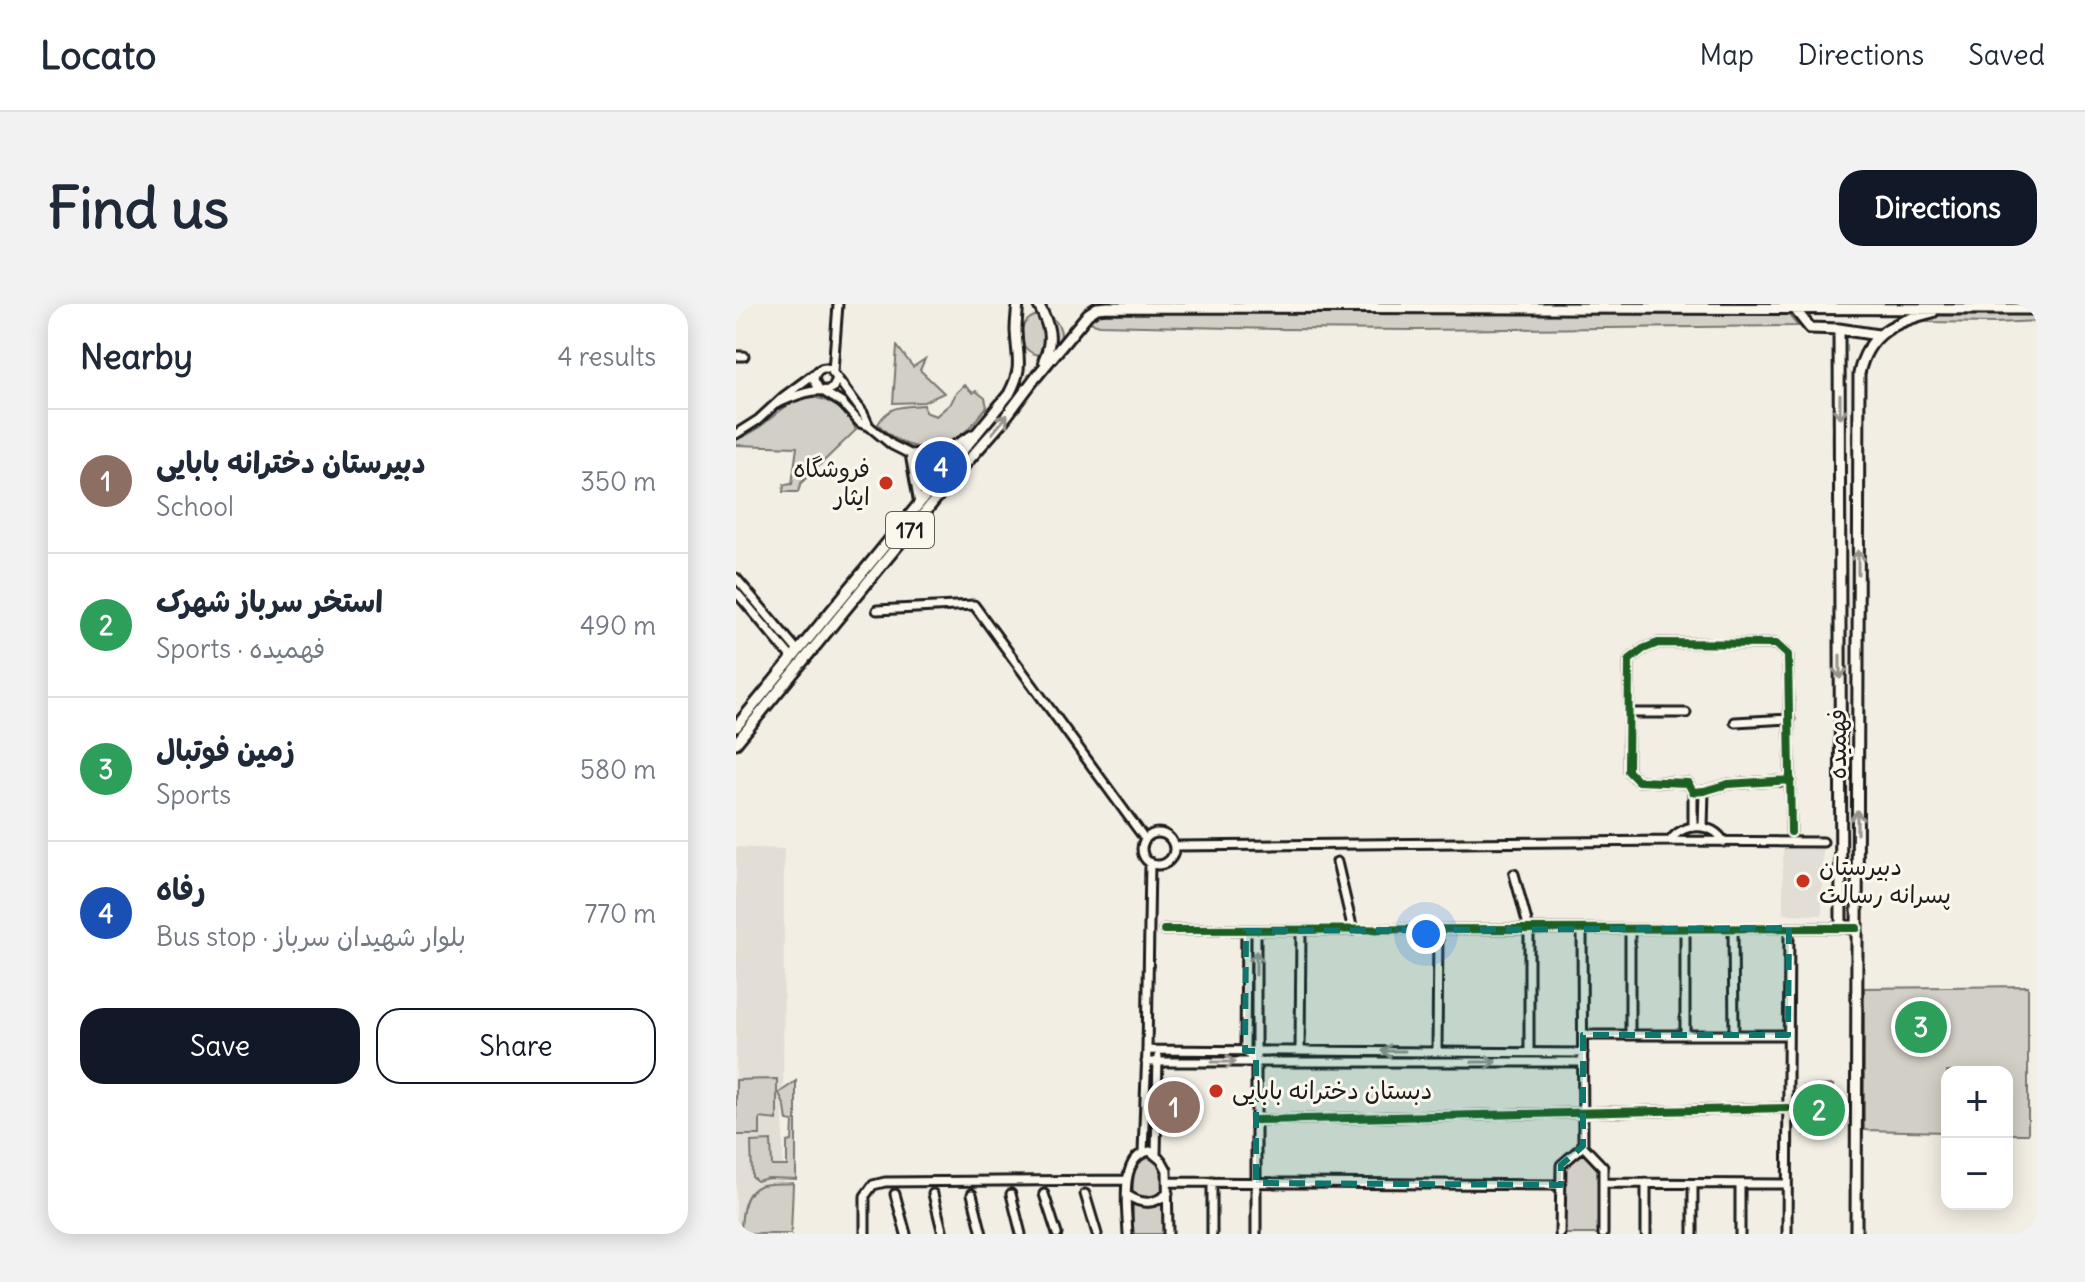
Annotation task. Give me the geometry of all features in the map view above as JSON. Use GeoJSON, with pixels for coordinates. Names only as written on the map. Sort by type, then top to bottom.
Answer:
{"type":"FeatureCollection","features":[{"type":"Feature","properties":{"kind":"main road","name":"171"},"geometry":{"type":"LineString","coordinates":[[736,727],[1009,394],[1020,362],[1016,330],[1018,304]]}},
{"type":"Feature","properties":{"kind":"main road","name":"171"},"geometry":{"type":"LineString","coordinates":[[1036,377],[1048,352],[1050,338],[1049,326],[1038,305]]}},
{"type":"Feature","properties":{"kind":"main road","name":"171"},"geometry":{"type":"LineString","coordinates":[[736,743],[1088,314],[1097,308],[2037,309]]}},
{"type":"Feature","properties":{"kind":"main road"},"geometry":{"type":"LineString","coordinates":[[1794,308],[1810,328],[1878,335],[1914,317],[1948,309]]}},
{"type":"Feature","properties":{"kind":"main road","name":"فهمیده"},"geometry":{"type":"LineString","coordinates":[[1839,329],[1841,923],[1853,928]]}},
{"type":"Feature","properties":{"kind":"main road","name":"فهمیده"},"geometry":{"type":"LineString","coordinates":[[1856,1234],[1853,928],[1859,374],[1863,358],[1878,335]]}},
{"type":"Feature","properties":{"kind":"street"},"geometry":{"type":"LineString","coordinates":[[776,404],[795,395],[833,388],[838,304]]}},
{"type":"Feature","properties":{"kind":"street"},"geometry":{"type":"LineString","coordinates":[[736,434],[758,420],[817,371],[836,346]]}},
{"type":"Feature","properties":{"kind":"street"},"geometry":{"type":"LineString","coordinates":[[817,371],[826,368],[835,374],[869,426]]}},
{"type":"Feature","properties":{"kind":"street"},"geometry":{"type":"LineString","coordinates":[[817,371],[814,380],[821,390],[842,403],[860,423],[910,454],[938,452],[981,428]]}},
{"type":"Feature","properties":{"kind":"street"},"geometry":{"type":"LineString","coordinates":[[910,454],[919,504]]}},
{"type":"Feature","properties":{"kind":"street"},"geometry":{"type":"LineString","coordinates":[[736,578],[795,655]]}},
{"type":"Feature","properties":{"kind":"street"},"geometry":{"type":"LineString","coordinates":[[736,592],[795,655]]}},
{"type":"Feature","properties":{"kind":"street"},"geometry":{"type":"LineString","coordinates":[[877,610],[974,605],[1145,839]]}},
{"type":"Feature","properties":{"kind":"street"},"geometry":{"type":"LineString","coordinates":[[1693,827],[1693,792],[1688,783],[1638,781],[1628,771],[1629,660],[1643,649],[1658,643],[1776,644],[1788,655],[1791,832]]}},
{"type":"Feature","properties":{"kind":"street"},"geometry":{"type":"LineString","coordinates":[[1629,713],[1686,713]]}},
{"type":"Feature","properties":{"kind":"street"},"geometry":{"type":"LineString","coordinates":[[1735,722],[1790,719]]}},
{"type":"Feature","properties":{"kind":"street"},"geometry":{"type":"LineString","coordinates":[[1693,792],[1728,784],[1791,780]]}},
{"type":"Feature","properties":{"kind":"street"},"geometry":{"type":"LineString","coordinates":[[1703,827],[1704,791]]}},
{"type":"Feature","properties":{"kind":"street"},"geometry":{"type":"LineString","coordinates":[[1670,841],[1675,835],[1693,827],[1703,827],[1719,833],[1724,842]]}},
{"type":"Feature","properties":{"kind":"street"},"geometry":{"type":"LineString","coordinates":[[1159,833],[1169,837],[1174,846],[1172,857],[1165,863],[1150,862],[1142,849],[1149,835],[1159,833]]}},
{"type":"Feature","properties":{"kind":"street"},"geometry":{"type":"LineString","coordinates":[[1174,846],[1823,842]]}},
{"type":"Feature","properties":{"kind":"street"},"geometry":{"type":"LineString","coordinates":[[1143,1152],[1150,862]]}},
{"type":"Feature","properties":{"kind":"street"},"geometry":{"type":"LineString","coordinates":[[1337,862],[1353,930]]}},
{"type":"Feature","properties":{"kind":"street"},"geometry":{"type":"LineString","coordinates":[[1514,874],[1529,929],[1529,1052]]}},
{"type":"Feature","properties":{"kind":"street"},"geometry":{"type":"LineString","coordinates":[[1787,1234],[1789,928]]}},
{"type":"Feature","properties":{"kind":"street"},"geometry":{"type":"LineString","coordinates":[[1164,930],[1853,928]]}},
{"type":"Feature","properties":{"kind":"street"},"geometry":{"type":"LineString","coordinates":[[1582,929],[1583,1146],[1603,1167],[1603,1234]]}},
{"type":"Feature","properties":{"kind":"street"},"geometry":{"type":"LineString","coordinates":[[1630,929],[1630,1035]]}},
{"type":"Feature","properties":{"kind":"street"},"geometry":{"type":"LineString","coordinates":[[1685,929],[1685,1035]]}},
{"type":"Feature","properties":{"kind":"street"},"geometry":{"type":"LineString","coordinates":[[1733,929],[1734,1035]]}},
{"type":"Feature","properties":{"kind":"street"},"geometry":{"type":"LineString","coordinates":[[1300,1051],[1301,930]]}},
{"type":"Feature","properties":{"kind":"street"},"geometry":{"type":"LineString","coordinates":[[1437,1052],[1438,930]]}},
{"type":"Feature","properties":{"kind":"street"},"geometry":{"type":"LineString","coordinates":[[1246,931],[1245,1051],[1256,1062]]}},
{"type":"Feature","properties":{"kind":"street"},"geometry":{"type":"LineString","coordinates":[[1256,931],[1256,1234]]}},
{"type":"Feature","properties":{"kind":"street"},"geometry":{"type":"LineString","coordinates":[[1583,1035],[1788,1035]]}},
{"type":"Feature","properties":{"kind":"street"},"geometry":{"type":"LineString","coordinates":[[1147,1050],[1583,1053]]}},
{"type":"Feature","properties":{"kind":"street"},"geometry":{"type":"LineString","coordinates":[[1156,1155],[1159,1050]]}},
{"type":"Feature","properties":{"kind":"street"},"geometry":{"type":"LineString","coordinates":[[1146,1062],[1583,1062]]}},
{"type":"Feature","properties":{"kind":"street"},"geometry":{"type":"LineString","coordinates":[[1256,1120],[1787,1108]]}},
{"type":"Feature","properties":{"kind":"street"},"geometry":{"type":"LineString","coordinates":[[1560,1234],[1561,1165],[1583,1146]]}},
{"type":"Feature","properties":{"kind":"street"},"geometry":{"type":"LineString","coordinates":[[1128,1234],[1127,1180],[1131,1163],[1143,1152],[1150,1151],[1167,1170],[1168,1234]]}},
{"type":"Feature","properties":{"kind":"street"},"geometry":{"type":"LineString","coordinates":[[865,1234],[865,1196],[873,1185],[885,1182],[1127,1180]]}},
{"type":"Feature","properties":{"kind":"street"},"geometry":{"type":"LineString","coordinates":[[1169,1182],[1561,1185]]}},
{"type":"Feature","properties":{"kind":"street"},"geometry":{"type":"LineString","coordinates":[[1212,1182],[1212,1234]]}},
{"type":"Feature","properties":{"kind":"street"},"geometry":{"type":"LineString","coordinates":[[1603,1183],[1787,1184]]}},
{"type":"Feature","properties":{"kind":"street"},"geometry":{"type":"LineString","coordinates":[[1646,1183],[1646,1234]]}},
{"type":"Feature","properties":{"kind":"street"},"geometry":{"type":"LineString","coordinates":[[1693,1184],[1693,1234]]}},
{"type":"Feature","properties":{"kind":"street"},"geometry":{"type":"LineString","coordinates":[[1740,1184],[1740,1234]]}},
{"type":"Feature","properties":{"kind":"street"},"geometry":{"type":"LineString","coordinates":[[1127,1195],[1146,1203],[1160,1200],[1169,1193]]}},
{"type":"Feature","properties":{"kind":"street"},"geometry":{"type":"LineString","coordinates":[[895,1194],[906,1234]]}},
{"type":"Feature","properties":{"kind":"street"},"geometry":{"type":"LineString","coordinates":[[933,1194],[943,1234]]}},
{"type":"Feature","properties":{"kind":"street"},"geometry":{"type":"LineString","coordinates":[[972,1194],[982,1234]]}},
{"type":"Feature","properties":{"kind":"street"},"geometry":{"type":"LineString","coordinates":[[1011,1194],[1021,1234]]}},
{"type":"Feature","properties":{"kind":"street"},"geometry":{"type":"LineString","coordinates":[[1044,1194],[1057,1234]]}},
{"type":"Feature","properties":{"kind":"street"},"geometry":{"type":"LineString","coordinates":[[1085,1194],[1097,1234]]}},
{"type":"Feature","properties":{"kind":"highlighted area"},"geometry":{"type":"Polygon","coordinates":[[[1789,928],[1788,1035],[1583,1035],[1583,1146],[1561,1165],[1561,1185],[1256,1183],[1256,1051],[1245,1051],[1246,931],[1789,928]]]}},
{"type":"Feature","properties":{"kind":"shaded area"},"geometry":{"type":"Polygon","coordinates":[[[1099,311],[1356,313],[1787,313],[1798,326],[1415,330],[1100,325],[1089,322],[1099,311]]]}},
{"type":"Feature","properties":{"kind":"shaded area"},"geometry":{"type":"Polygon","coordinates":[[[1949,313],[2037,313],[2037,321],[1926,322],[1918,318],[1949,313]]]}},
{"type":"Feature","properties":{"kind":"shaded area"},"geometry":{"type":"Polygon","coordinates":[[[1041,315],[1055,321],[1061,335],[1055,349],[1041,355],[1027,349],[1021,335],[1027,321],[1041,315]]]}},
{"type":"Feature","properties":{"kind":"shaded area"},"geometry":{"type":"Polygon","coordinates":[[[897,346],[913,367],[925,359],[920,370],[944,393],[924,402],[893,403],[897,346]]]}},
{"type":"Feature","properties":{"kind":"shaded area"},"geometry":{"type":"Polygon","coordinates":[[[964,385],[985,398],[987,407],[959,437],[947,443],[923,448],[911,446],[878,424],[887,413],[903,407],[924,405],[925,412],[936,416],[951,403],[964,385]]]}},
{"type":"Feature","properties":{"kind":"shaded area"},"geometry":{"type":"Polygon","coordinates":[[[807,397],[822,399],[836,406],[856,430],[801,483],[798,492],[783,492],[784,485],[792,484],[797,447],[736,445],[736,439],[755,430],[787,406],[807,397]]]}},
{"type":"Feature","properties":{"kind":"shaded area"},"geometry":{"type":"Polygon","coordinates":[[[736,847],[784,849],[783,1234],[736,1234],[736,847]]]}},
{"type":"Feature","properties":{"kind":"shaded area","name":"دبیرستان پسرانه رسالت"},"geometry":{"type":"Polygon","coordinates":[[[1783,847],[1823,848],[1822,915],[1783,914],[1783,847]]]}},
{"type":"Feature","properties":{"kind":"shaded area"},"geometry":{"type":"Polygon","coordinates":[[[2028,986],[2028,1134],[2013,1134],[2013,1066],[1941,1066],[1941,1132],[1864,1130],[1864,988],[2028,986]]]}},
{"type":"Feature","properties":{"kind":"shaded area"},"geometry":{"type":"Polygon","coordinates":[[[777,1079],[777,1120],[760,1118],[760,1135],[736,1135],[736,1080],[777,1079]]]}},
{"type":"Feature","properties":{"kind":"shaded area"},"geometry":{"type":"Polygon","coordinates":[[[796,1081],[796,1179],[768,1178],[757,1181],[752,1177],[751,1142],[771,1141],[772,1166],[787,1166],[787,1142],[792,1141],[793,1122],[787,1121],[779,1093],[796,1081]]]}},
{"type":"Feature","properties":{"kind":"shaded area"},"geometry":{"type":"Polygon","coordinates":[[[1583,1154],[1598,1170],[1598,1234],[1565,1234],[1565,1167],[1583,1154]]]}},
{"type":"Feature","properties":{"kind":"shaded area"},"geometry":{"type":"Polygon","coordinates":[[[1144,1158],[1156,1162],[1162,1170],[1164,1182],[1161,1194],[1153,1198],[1138,1197],[1133,1192],[1135,1169],[1144,1158]]]}},
{"type":"Feature","properties":{"kind":"shaded area"},"geometry":{"type":"Polygon","coordinates":[[[793,1183],[791,1234],[741,1234],[744,1207],[753,1189],[763,1185],[793,1183]]]}},
{"type":"Feature","properties":{"kind":"shaded area"},"geometry":{"type":"Polygon","coordinates":[[[1133,1202],[1149,1208],[1165,1202],[1164,1234],[1133,1234],[1133,1202]]]}},
{"type":"Feature","properties":{"kind":"water"},"geometry":{"type":"Polygon","coordinates":[[[1833,1085],[1834,1134],[1805,1135],[1804,1086],[1833,1085]]]}},
{"type":"Feature","properties":{"kind":"cycle path"},"geometry":{"type":"LineString","coordinates":[[1791,780],[1728,784],[1693,792],[1688,783],[1638,781],[1628,771],[1629,660],[1643,649],[1658,643],[1776,644],[1788,655],[1791,832]]}},
{"type":"Feature","properties":{"kind":"cycle path"},"geometry":{"type":"LineString","coordinates":[[1164,930],[1857,928]]}},
{"type":"Feature","properties":{"kind":"cycle path"},"geometry":{"type":"LineString","coordinates":[[1256,1120],[1787,1108]]}},
{"type":"Feature","properties":{"kind":"place","name":"رفاه"},"geometry":{"type":"Point","coordinates":[941,467]}},
{"type":"Feature","properties":{"kind":"place","name":"فروشگاه ایثار"},"geometry":{"type":"Point","coordinates":[886,483]}},
{"type":"Feature","properties":{"kind":"place","name":"دبیرستان پسرانه رسالت"},"geometry":{"type":"Point","coordinates":[1803,881]}},
{"type":"Feature","properties":{"kind":"place","name":"زمین فوتبال"},"geometry":{"type":"Point","coordinates":[1921,1027]}},
{"type":"Feature","properties":{"kind":"place","name":"دبستان دخترانه بابایی"},"geometry":{"type":"Point","coordinates":[1216,1091]}},
{"type":"Feature","properties":{"kind":"place","name":"دبیرستان دخترانه بابایی"},"geometry":{"type":"Point","coordinates":[1174,1107]}},
{"type":"Feature","properties":{"kind":"place","name":"استخر سرباز شهرک"},"geometry":{"type":"Point","coordinates":[1819,1110]}}]}
